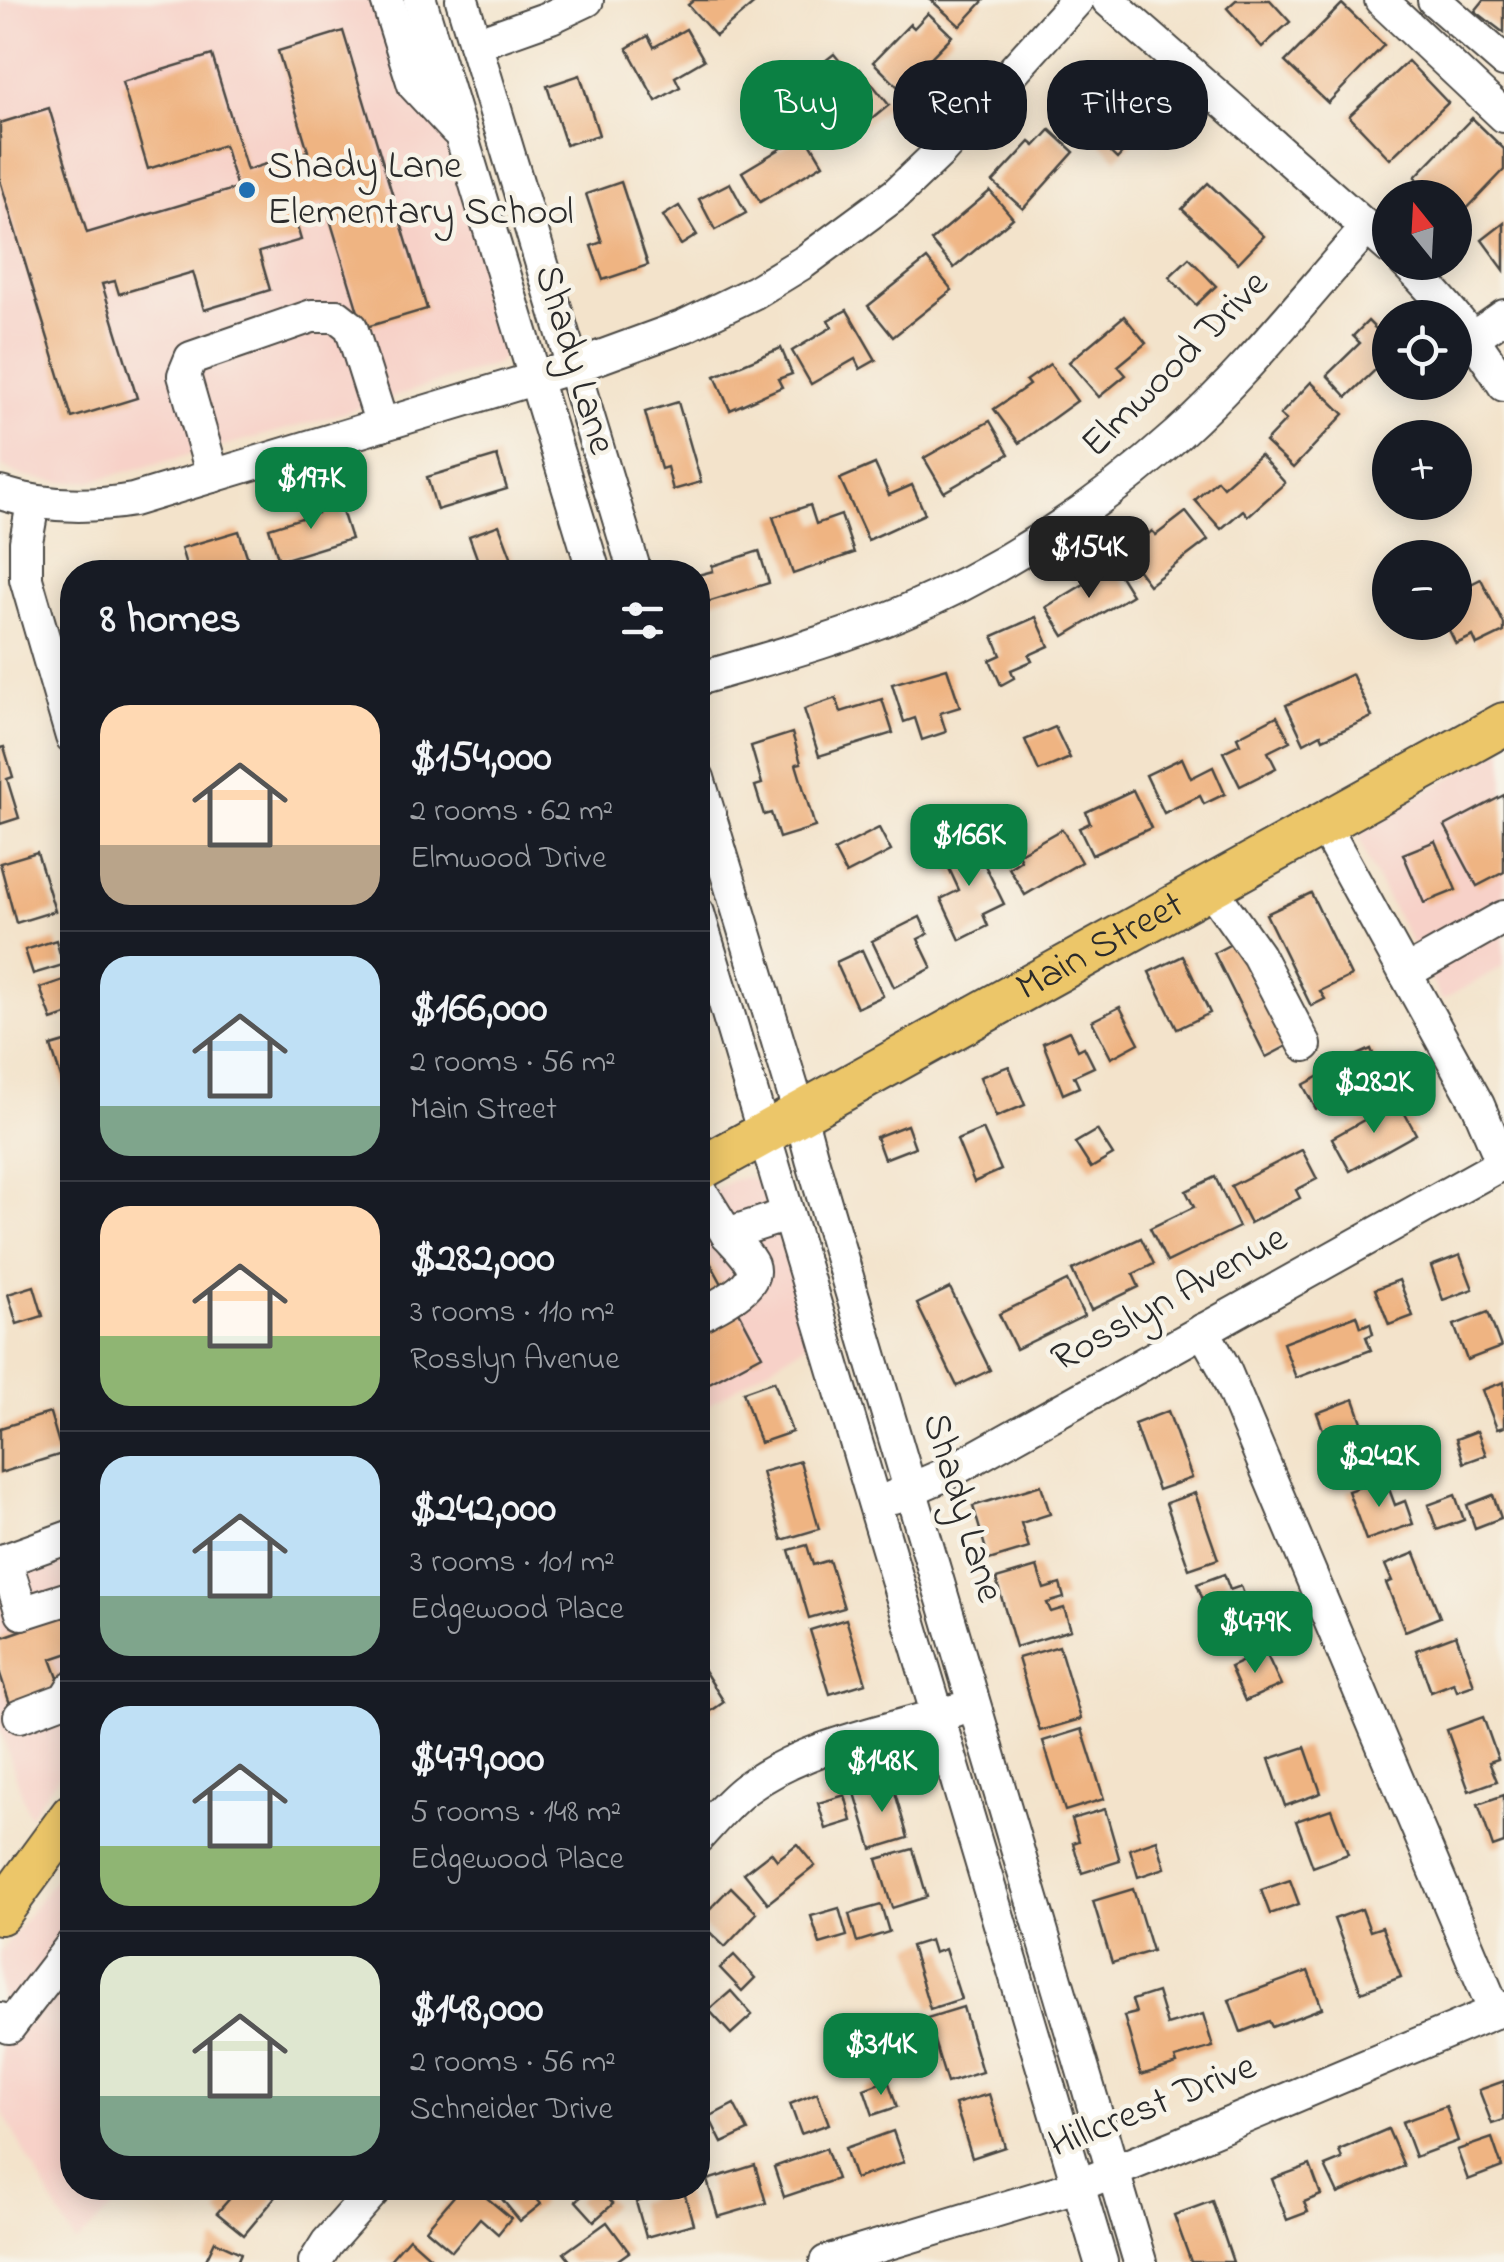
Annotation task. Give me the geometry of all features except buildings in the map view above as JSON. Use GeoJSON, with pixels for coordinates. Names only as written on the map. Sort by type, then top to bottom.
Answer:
{"type":"FeatureCollection","features":[{"type":"Feature","properties":{"kind":"main road","name":"Main Street"},"geometry":{"type":"LineString","coordinates":[[710,1163],[1504,724]]}},
{"type":"Feature","properties":{"kind":"main road"},"geometry":{"type":"LineString","coordinates":[[0,1912],[60,1844]]}},
{"type":"Feature","properties":{"kind":"street"},"geometry":{"type":"LineString","coordinates":[[387,0],[414,85],[461,134]]}},
{"type":"Feature","properties":{"kind":"street","name":"Shady Lane"},"geometry":{"type":"LineString","coordinates":[[420,0],[590,560]]}},
{"type":"Feature","properties":{"kind":"street","name":"Shady Lane"},"geometry":{"type":"LineString","coordinates":[[462,0],[631,560]]}},
{"type":"Feature","properties":{"kind":"street"},"geometry":{"type":"LineString","coordinates":[[475,44],[587,0]]}},
{"type":"Feature","properties":{"kind":"street"},"geometry":{"type":"LineString","coordinates":[[0,493],[67,506],[133,500],[573,367],[686,326],[754,292],[865,220],[940,152],[1077,0]]}},
{"type":"Feature","properties":{"kind":"street"},"geometry":{"type":"LineString","coordinates":[[1108,0],[1372,233]]}},
{"type":"Feature","properties":{"kind":"street"},"geometry":{"type":"LineString","coordinates":[[1380,0],[1504,116]]}},
{"type":"Feature","properties":{"kind":"street"},"geometry":{"type":"LineString","coordinates":[[1434,0],[1504,61]]}},
{"type":"Feature","properties":{"kind":"street","name":"Elmwood Drive"},"geometry":{"type":"LineString","coordinates":[[710,676],[801,649],[901,613],[1022,551],[1105,495],[1180,432],[1372,244]]}},
{"type":"Feature","properties":{"kind":"street"},"geometry":{"type":"LineString","coordinates":[[1423,280],[1474,337],[1504,384]]}},
{"type":"Feature","properties":{"kind":"street"},"geometry":{"type":"LineString","coordinates":[[213,476],[184,375],[191,358],[312,316],[337,316],[350,327],[382,425]]}},
{"type":"Feature","properties":{"kind":"street"},"geometry":{"type":"LineString","coordinates":[[1474,337],[1504,316]]}},
{"type":"Feature","properties":{"kind":"street"},"geometry":{"type":"LineString","coordinates":[[33,502],[26,542],[26,578],[60,695]]}},
{"type":"Feature","properties":{"kind":"street","name":"Shady Lane"},"geometry":{"type":"LineString","coordinates":[[710,818],[1140,2262]]}},
{"type":"Feature","properties":{"kind":"street"},"geometry":{"type":"LineString","coordinates":[[1323,824],[1478,1104],[1503,1164]]}},
{"type":"Feature","properties":{"kind":"street"},"geometry":{"type":"LineString","coordinates":[[1209,886],[1258,954],[1305,1045]]}},
{"type":"Feature","properties":{"kind":"street"},"geometry":{"type":"LineString","coordinates":[[1405,973],[1504,917]]}},
{"type":"Feature","properties":{"kind":"street","name":"Shady Lane"},"geometry":{"type":"LineString","coordinates":[[710,954],[1100,2262]]}},
{"type":"Feature","properties":{"kind":"street","name":"Rosslyn Avenue"},"geometry":{"type":"LineString","coordinates":[[874,1504],[912,1491],[1503,1164]]}},
{"type":"Feature","properties":{"kind":"street"},"geometry":{"type":"LineString","coordinates":[[710,1207],[752,1265],[752,1278],[746,1288],[710,1309]]}},
{"type":"Feature","properties":{"kind":"street"},"geometry":{"type":"LineString","coordinates":[[727,1234],[787,1214]]}},
{"type":"Feature","properties":{"kind":"street"},"geometry":{"type":"LineString","coordinates":[[798,1253],[836,1241]]}},
{"type":"Feature","properties":{"kind":"street"},"geometry":{"type":"LineString","coordinates":[[1203,1330],[1223,1366],[1500,2010]]}},
{"type":"Feature","properties":{"kind":"street"},"geometry":{"type":"LineString","coordinates":[[60,1540],[2,1561],[22,1613],[60,1600]]}},
{"type":"Feature","properties":{"kind":"street"},"geometry":{"type":"LineString","coordinates":[[20,1716],[60,1703]]}},
{"type":"Feature","properties":{"kind":"street"},"geometry":{"type":"LineString","coordinates":[[710,1824],[744,1789],[782,1766],[836,1745],[975,1705]]}},
{"type":"Feature","properties":{"kind":"street"},"geometry":{"type":"LineString","coordinates":[[0,2019],[10,2027],[60,1961]]}},
{"type":"Feature","properties":{"kind":"street","name":"Hillcrest Drive"},"geometry":{"type":"LineString","coordinates":[[826,2262],[1078,2186],[1500,2010]]}},
{"type":"Feature","properties":{"kind":"street"},"geometry":{"type":"LineString","coordinates":[[315,2262],[365,2200]]}},
{"type":"Feature","properties":{"kind":"shaded area"},"geometry":{"type":"Polygon","coordinates":[[[0,0],[405,0],[506,337],[507,354],[496,364],[317,421],[91,481],[25,477],[0,466],[0,0]]]}},
{"type":"Feature","properties":{"kind":"shaded area"},"geometry":{"type":"Polygon","coordinates":[[[1504,748],[1504,966],[1442,1000],[1368,862],[1359,835],[1368,825],[1504,748]]]}},
{"type":"Feature","properties":{"kind":"shaded area"},"geometry":{"type":"Polygon","coordinates":[[[746,1177],[763,1188],[811,1341],[710,1404],[710,1192],[746,1177]]]}},
{"type":"Feature","properties":{"kind":"shaded area"},"geometry":{"type":"Polygon","coordinates":[[[60,1556],[60,1774],[29,1816],[0,1728],[0,1577],[60,1556]]]}},
{"type":"Feature","properties":{"kind":"shaded area"},"geometry":{"type":"Polygon","coordinates":[[[60,1872],[60,2200],[121,2200],[76,2244],[0,2108],[0,1953],[60,1872]]]}},
{"type":"Feature","properties":{"kind":"place","name":"Shady Lane Elementary School"},"geometry":{"type":"Point","coordinates":[247,190]}}]}
